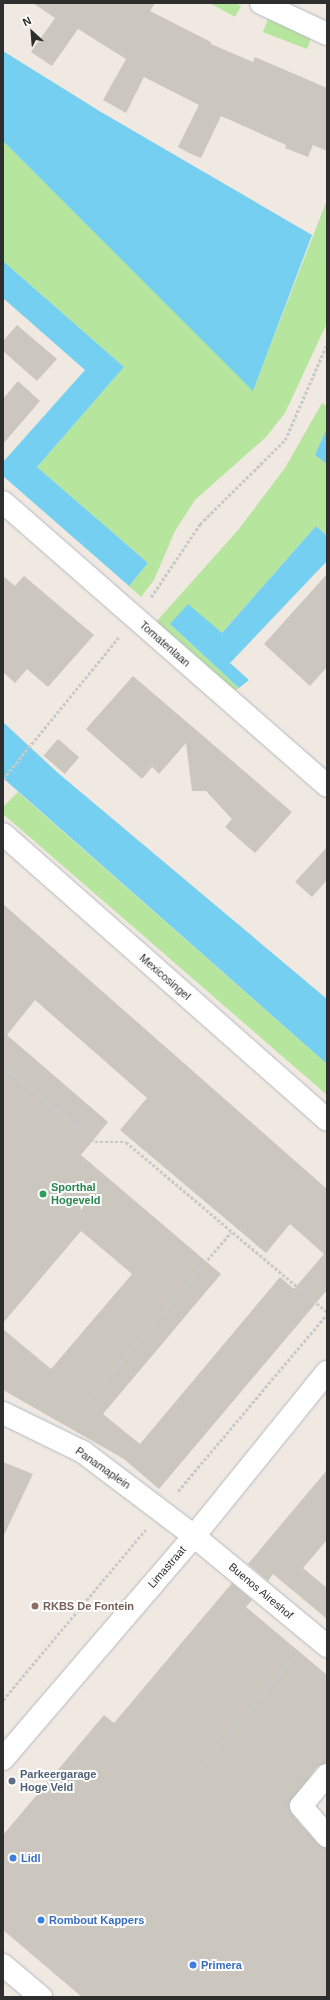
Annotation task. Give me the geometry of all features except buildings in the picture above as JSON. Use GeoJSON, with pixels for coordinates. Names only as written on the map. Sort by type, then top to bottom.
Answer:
{"type":"FeatureCollection","features":[{"type":"Feature","properties":{"kind":"street"},"geometry":{"type":"LineString","coordinates":[[261,3],[327,34]]}},
{"type":"Feature","properties":{"kind":"street","name":"Tomatenlaan"},"geometry":{"type":"LineString","coordinates":[[3,502],[327,786]]}},
{"type":"Feature","properties":{"kind":"street","name":"Mexicosingel"},"geometry":{"type":"LineString","coordinates":[[3,834],[327,1120]]}},
{"type":"Feature","properties":{"kind":"street","name":"Limastraat"},"geometry":{"type":"LineString","coordinates":[[3,1760],[194,1536],[327,1372]]}},
{"type":"Feature","properties":{"kind":"street","name":"Panamaplein"},"geometry":{"type":"LineString","coordinates":[[3,1413],[83,1452],[194,1536]]}},
{"type":"Feature","properties":{"kind":"street","name":"Buenos Aireshof"},"geometry":{"type":"LineString","coordinates":[[194,1536],[320,1640]]}},
{"type":"Feature","properties":{"kind":"street"},"geometry":{"type":"LineString","coordinates":[[327,1775],[301,1806],[327,1836]]}},
{"type":"Feature","properties":{"kind":"street"},"geometry":{"type":"LineString","coordinates":[[3,1965],[41,1997]]}},
{"type":"Feature","properties":{"kind":"path"},"geometry":{"type":"LineString","coordinates":[[3,779],[159,588],[200,524],[285,440],[327,344]]}},
{"type":"Feature","properties":{"kind":"path"},"geometry":{"type":"LineString","coordinates":[[3,1065],[95,1142],[126,1142],[327,1312]]}},
{"type":"Feature","properties":{"kind":"path"},"geometry":{"type":"LineString","coordinates":[[94,1393],[231,1232]]}},
{"type":"Feature","properties":{"kind":"path"},"geometry":{"type":"LineString","coordinates":[[205,1762],[320,1640]]}},
{"type":"Feature","properties":{"kind":"green space"},"geometry":{"type":"Polygon","coordinates":[[[210,3],[235,3],[241,6],[235,17],[210,3]]]}},
{"type":"Feature","properties":{"kind":"green space"},"geometry":{"type":"Polygon","coordinates":[[[268,19],[311,38],[307,49],[263,32],[268,19]]]}},
{"type":"Feature","properties":{"kind":"green space"},"geometry":{"type":"Polygon","coordinates":[[[3,141],[253,390],[327,200],[327,323],[285,413],[266,437],[195,500],[175,531],[154,580],[141,597],[129,586],[148,563],[37,467],[124,367],[3,261],[3,141]]]}},
{"type":"Feature","properties":{"kind":"green space"},"geometry":{"type":"Polygon","coordinates":[[[322,403],[327,406],[327,428],[315,455],[327,464],[327,536],[316,526],[220,635],[170,624],[239,688],[232,692],[156,622],[239,529],[285,468],[322,403]]]}},
{"type":"Feature","properties":{"kind":"green space"},"geometry":{"type":"Polygon","coordinates":[[[18,792],[327,1064],[327,1095],[3,814],[3,807],[18,792]]]}},
{"type":"Feature","properties":{"kind":"water"},"geometry":{"type":"Polygon","coordinates":[[[3,51],[101,112],[312,235],[253,391],[3,141],[3,51]]]}},
{"type":"Feature","properties":{"kind":"water"},"geometry":{"type":"Polygon","coordinates":[[[3,261],[124,367],[37,467],[148,563],[129,586],[3,476],[3,462],[85,370],[3,298],[3,261]]]}},
{"type":"Feature","properties":{"kind":"water"},"geometry":{"type":"Polygon","coordinates":[[[327,428],[327,464],[315,455],[327,428]]]}},
{"type":"Feature","properties":{"kind":"water"},"geometry":{"type":"Polygon","coordinates":[[[316,526],[327,536],[327,561],[230,663],[249,680],[239,688],[170,624],[188,604],[222,633],[316,526]]]}},
{"type":"Feature","properties":{"kind":"water"},"geometry":{"type":"Polygon","coordinates":[[[3,722],[58,773],[327,999],[327,1064],[3,778],[3,722]]]}},
{"type":"Feature","properties":{"kind":"place","name":"Sporthal Hogeveld"},"geometry":{"type":"Point","coordinates":[43,1194]}},
{"type":"Feature","properties":{"kind":"place","name":"RKBS De Fontein"},"geometry":{"type":"Point","coordinates":[35,1606]}},
{"type":"Feature","properties":{"kind":"place","name":"Parkeergarage Hoge Veld"},"geometry":{"type":"Point","coordinates":[12,1781]}},
{"type":"Feature","properties":{"kind":"place","name":"Lidl"},"geometry":{"type":"Point","coordinates":[13,1858]}},
{"type":"Feature","properties":{"kind":"place","name":"Rombout Kappers"},"geometry":{"type":"Point","coordinates":[41,1920]}},
{"type":"Feature","properties":{"kind":"place","name":"Primera"},"geometry":{"type":"Point","coordinates":[193,1965]}}]}
